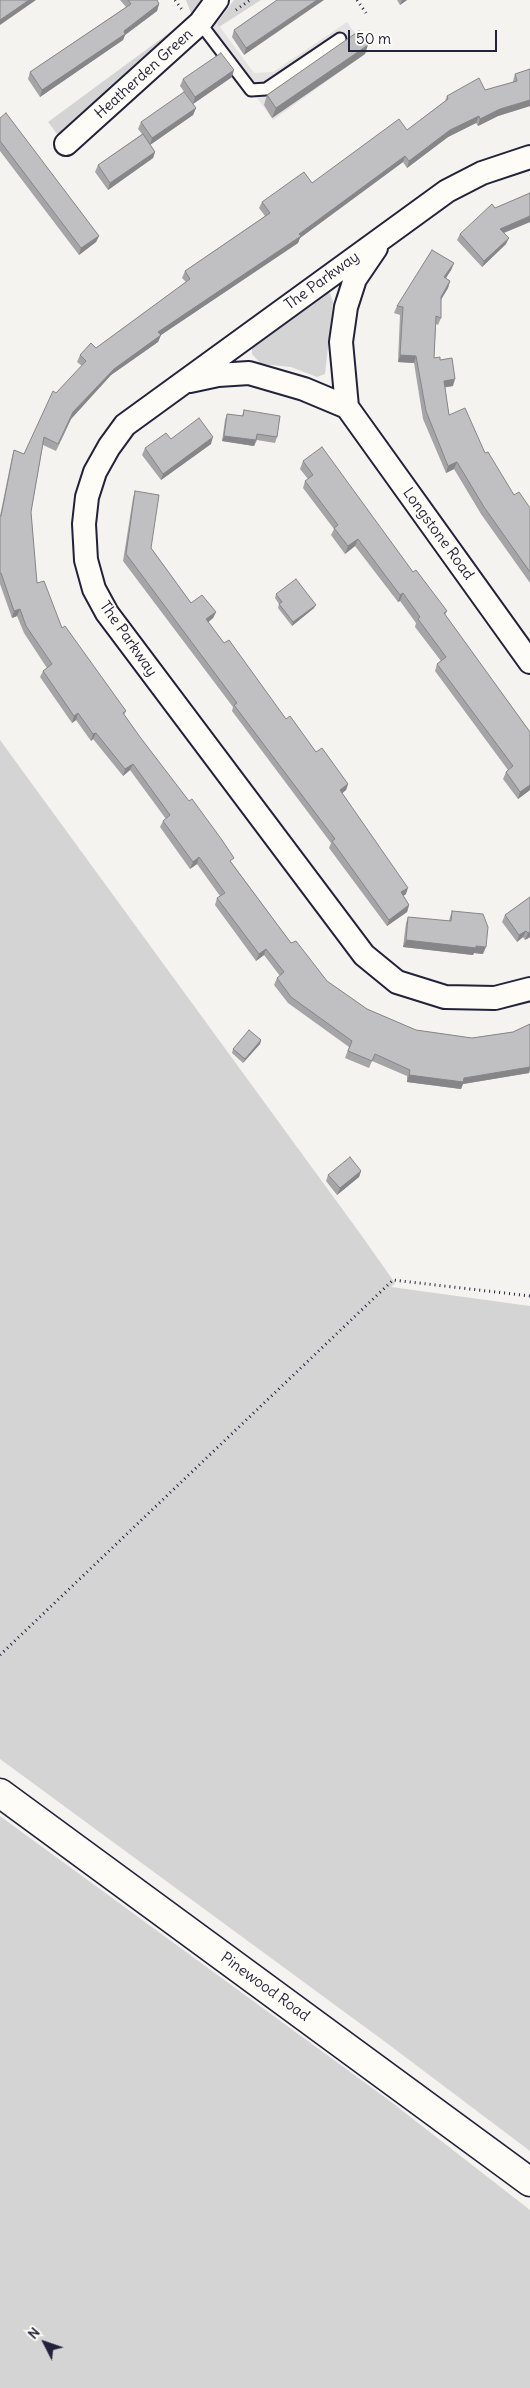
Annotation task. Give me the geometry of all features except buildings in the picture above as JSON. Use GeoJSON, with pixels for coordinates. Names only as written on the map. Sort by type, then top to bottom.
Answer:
{"type":"FeatureCollection","features":[{"type":"Feature","properties":{"kind":"street","name":"Heatherden Green"},"geometry":{"type":"LineString","coordinates":[[66,144],[200,23],[217,0]]}},
{"type":"Feature","properties":{"kind":"street","name":"The Parkway"},"geometry":{"type":"LineString","coordinates":[[530,157],[482,172],[447,192],[124,426],[95,472],[86,497],[84,524],[86,560],[94,589],[107,613],[364,955],[397,982],[445,997],[495,998],[530,990]]}},
{"type":"Feature","properties":{"kind":"street"},"geometry":{"type":"LineString","coordinates":[[180,384],[218,375],[249,373],[304,389],[347,407],[341,342],[346,307],[356,279],[375,250],[401,226]]}},
{"type":"Feature","properties":{"kind":"street","name":"Longstone Road"},"geometry":{"type":"LineString","coordinates":[[347,407],[530,662]]}},
{"type":"Feature","properties":{"kind":"street","name":"Pinewood Road"},"geometry":{"type":"LineString","coordinates":[[0,1792],[530,2182]]}},
{"type":"Feature","properties":{"kind":"lane"},"geometry":{"type":"LineString","coordinates":[[200,23],[251,90],[266,89],[340,39]]}},
{"type":"Feature","properties":{"kind":"path"},"geometry":{"type":"LineString","coordinates":[[357,0],[366,13]]}},
{"type":"Feature","properties":{"kind":"path"},"geometry":{"type":"LineString","coordinates":[[0,1655],[393,1280],[530,1296]]}},
{"type":"Feature","properties":{"kind":"shaded area"},"geometry":{"type":"Polygon","coordinates":[[[186,0],[215,0],[116,98],[57,134],[48,122],[192,16],[186,0]]]}},
{"type":"Feature","properties":{"kind":"shaded area"},"geometry":{"type":"Polygon","coordinates":[[[234,0],[261,0],[219,27],[217,23],[234,0]]]}},
{"type":"Feature","properties":{"kind":"shaded area"},"geometry":{"type":"Polygon","coordinates":[[[215,20],[254,73],[273,72],[347,22],[368,52],[273,120],[226,55],[206,35],[215,20]]]}},
{"type":"Feature","properties":{"kind":"shaded area"},"geometry":{"type":"Polygon","coordinates":[[[320,291],[330,293],[333,302],[325,374],[317,377],[291,367],[261,364],[252,354],[252,341],[320,291]]]}},
{"type":"Feature","properties":{"kind":"shaded area"},"geometry":{"type":"Polygon","coordinates":[[[0,740],[359,1232],[395,1283],[391,1287],[530,1306],[530,2151],[384,2041],[0,1759],[0,740]]]}},
{"type":"Feature","properties":{"kind":"shaded area"},"geometry":{"type":"Polygon","coordinates":[[[0,1816],[390,2101],[530,2210],[530,2388],[0,2388],[0,1816]]]}}]}
